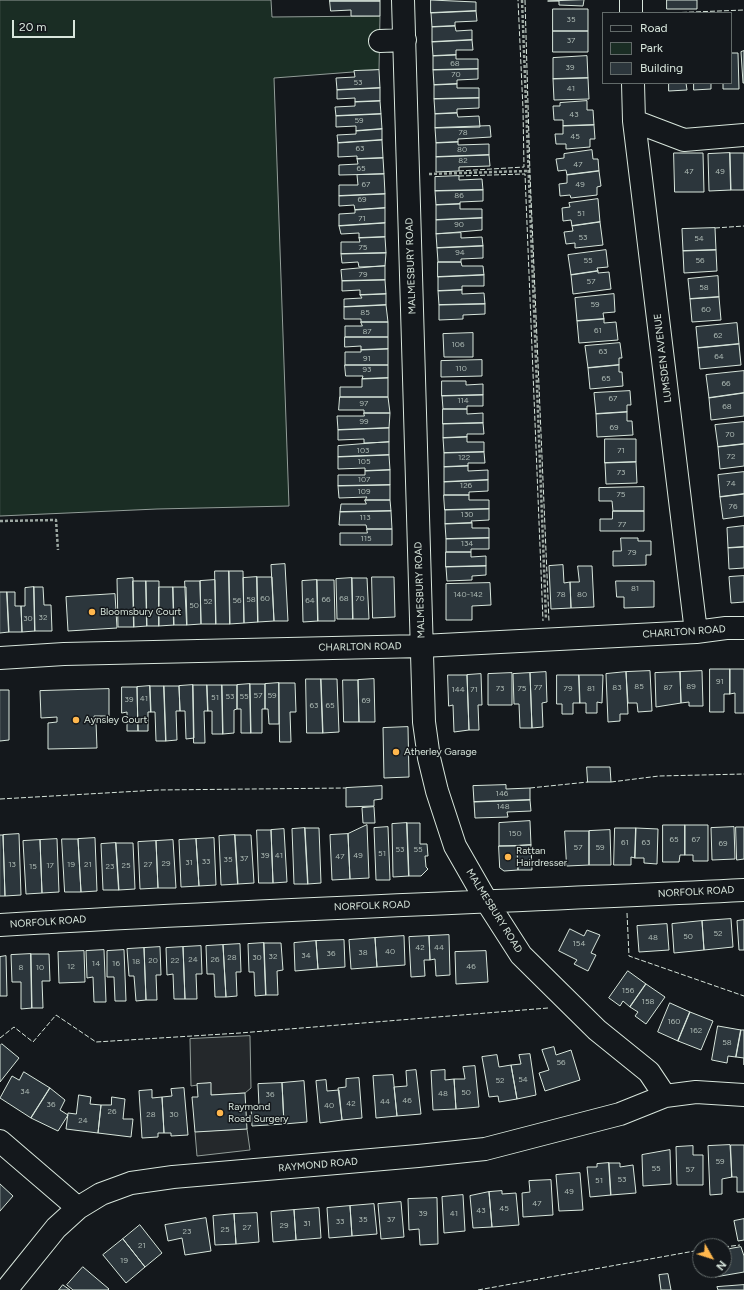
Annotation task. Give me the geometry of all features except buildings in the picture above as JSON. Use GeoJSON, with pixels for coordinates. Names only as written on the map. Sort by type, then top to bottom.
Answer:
{"type":"FeatureCollection","features":[{"type":"Feature","properties":{"kind":"street","name":"MALMESBURY ROAD"},"geometry":{"type":"LineString","coordinates":[[404,0],[424,722],[429,758],[437,791],[455,846],[487,902],[521,955],[598,1030],[649,1072],[665,1096]]}},
{"type":"Feature","properties":{"kind":"street"},"geometry":{"type":"LineString","coordinates":[[631,0],[631,12]]}},
{"type":"Feature","properties":{"kind":"street"},"geometry":{"type":"LineString","coordinates":[[380,41],[405,40]]}},
{"type":"Feature","properties":{"kind":"street","name":"LUMSDEN AVENUE"},"geometry":{"type":"LineString","coordinates":[[633,84],[634,121],[696,632]]}},
{"type":"Feature","properties":{"kind":"street"},"geometry":{"type":"LineString","coordinates":[[634,121],[684,140],[744,136]]}},
{"type":"Feature","properties":{"kind":"street","name":"CHARLTON ROAD"},"geometry":{"type":"LineString","coordinates":[[0,658],[64,654],[422,646],[696,632],[726,628],[744,628]]}},
{"type":"Feature","properties":{"kind":"street","name":"NORFOLK ROAD"},"geometry":{"type":"LineString","coordinates":[[0,925],[182,914],[744,890]]}},
{"type":"Feature","properties":{"kind":"street","name":"RAYMOND ROAD"},"geometry":{"type":"LineString","coordinates":[[6,1290],[56,1228],[78,1208],[102,1194],[131,1183],[151,1179],[452,1153],[497,1147],[620,1114],[665,1096],[696,1092],[744,1095]]}},
{"type":"Feature","properties":{"kind":"street"},"geometry":{"type":"LineString","coordinates":[[0,1140],[78,1208]]}},
{"type":"Feature","properties":{"kind":"path"},"geometry":{"type":"LineString","coordinates":[[522,0],[527,171],[547,640]]}},
{"type":"Feature","properties":{"kind":"path"},"geometry":{"type":"LineString","coordinates":[[408,174],[527,171]]}},
{"type":"Feature","properties":{"kind":"path"},"geometry":{"type":"LineString","coordinates":[[0,521],[56,520],[58,550]]}},
{"type":"Feature","properties":{"kind":"green space"},"geometry":{"type":"Polygon","coordinates":[[[0,0],[271,0],[272,17],[380,16],[379,70],[274,78],[289,506],[157,509],[0,516],[0,0]]]}},
{"type":"Feature","properties":{"kind":"shaded area"},"geometry":{"type":"Polygon","coordinates":[[[250,1036],[251,1088],[245,1093],[211,1095],[210,1083],[191,1086],[190,1039],[250,1036]]]}},
{"type":"Feature","properties":{"kind":"shaded area"},"geometry":{"type":"Polygon","coordinates":[[[247,1129],[250,1150],[197,1156],[195,1132],[247,1129]]]}},
{"type":"Feature","properties":{"kind":"fence"},"geometry":{"type":"LineString","coordinates":[[459,171],[524,167],[518,0]]}},
{"type":"Feature","properties":{"kind":"fence"},"geometry":{"type":"LineString","coordinates":[[525,0],[530,174],[549,622]]}},
{"type":"Feature","properties":{"kind":"fence"},"geometry":{"type":"LineString","coordinates":[[693,12],[744,10]]}},
{"type":"Feature","properties":{"kind":"fence"},"geometry":{"type":"LineString","coordinates":[[459,176],[525,174],[543,621]]}},
{"type":"Feature","properties":{"kind":"fence"},"geometry":{"type":"LineString","coordinates":[[715,228],[744,226]]}},
{"type":"Feature","properties":{"kind":"fence"},"geometry":{"type":"LineString","coordinates":[[611,782],[659,776],[744,774]]}},
{"type":"Feature","properties":{"kind":"fence"},"geometry":{"type":"LineString","coordinates":[[530,788],[588,782]]}},
{"type":"Feature","properties":{"kind":"fence"},"geometry":{"type":"LineString","coordinates":[[0,799],[158,790],[346,788]]}},
{"type":"Feature","properties":{"kind":"fence"},"geometry":{"type":"LineString","coordinates":[[627,913],[629,956],[744,996]]}},
{"type":"Feature","properties":{"kind":"fence"},"geometry":{"type":"LineString","coordinates":[[0,1038],[14,1027],[33,1042],[56,1015],[96,1042],[240,1033],[548,1008]]}},
{"type":"Feature","properties":{"kind":"fence"},"geometry":{"type":"LineString","coordinates":[[732,1246],[740,1245]]}},
{"type":"Feature","properties":{"kind":"fence"},"geometry":{"type":"LineString","coordinates":[[478,1290],[692,1251]]}},
{"type":"Feature","properties":{"kind":"place","name":"Bloomsbury Court"},"geometry":{"type":"Point","coordinates":[92,612]}},
{"type":"Feature","properties":{"kind":"place","name":"Aynsley Court"},"geometry":{"type":"Point","coordinates":[76,720]}},
{"type":"Feature","properties":{"kind":"place","name":"Atherley Garage"},"geometry":{"type":"Point","coordinates":[396,752]}},
{"type":"Feature","properties":{"kind":"place","name":"Rattan Hairdresser"},"geometry":{"type":"Point","coordinates":[508,857]}},
{"type":"Feature","properties":{"kind":"place","name":"Raymond Road Surgery"},"geometry":{"type":"Point","coordinates":[220,1113]}}]}
